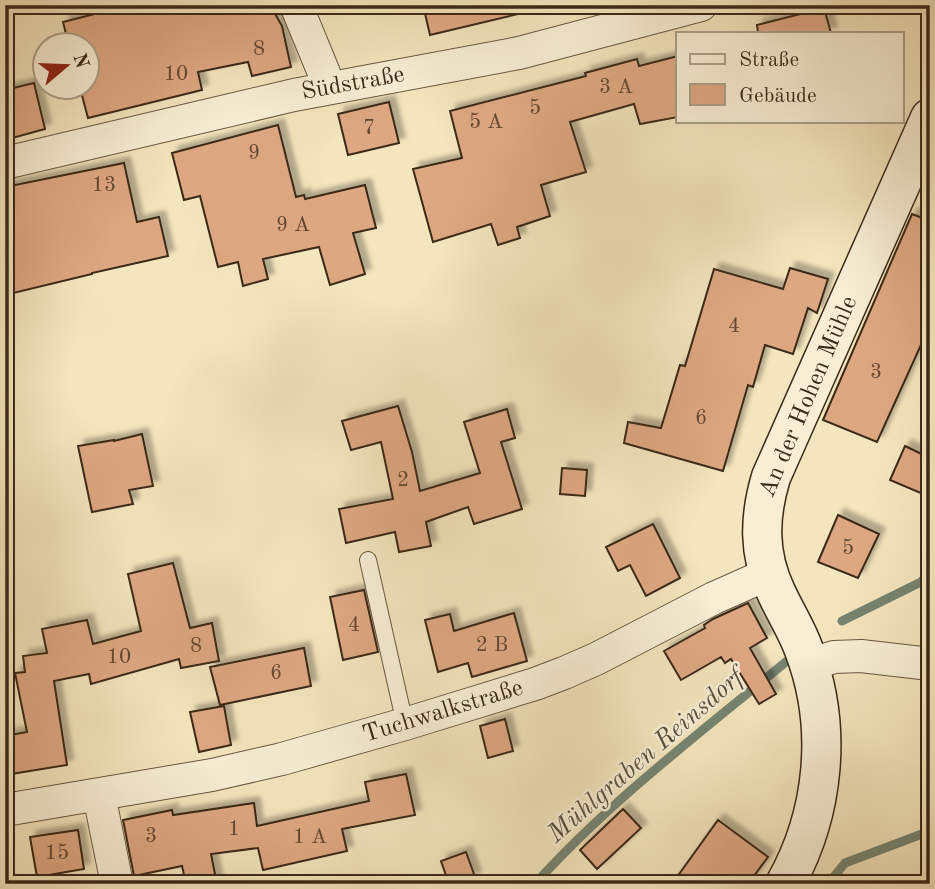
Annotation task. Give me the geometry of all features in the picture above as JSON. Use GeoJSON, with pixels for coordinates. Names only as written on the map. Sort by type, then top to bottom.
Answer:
{"type":"FeatureCollection","features":[{"type":"Feature","properties":{"kind":"street"},"geometry":{"type":"LineString","coordinates":[[296,5],[324,73],[327,88]]}},
{"type":"Feature","properties":{"kind":"street","name":"Südstraße"},"geometry":{"type":"LineString","coordinates":[[5,163],[327,88],[519,52],[701,5]]}},
{"type":"Feature","properties":{"kind":"street","name":"An der Hohen Mühle"},"geometry":{"type":"LineString","coordinates":[[785,884],[812,818],[820,769],[820,719],[817,694],[803,647],[768,574],[761,526],[764,500],[771,477],[930,118]]}},
{"type":"Feature","properties":{"kind":"street","name":"Tuchwalkstraße"},"geometry":{"type":"LineString","coordinates":[[5,810],[246,768],[316,750],[522,688],[596,659],[768,574]]}},
{"type":"Feature","properties":{"kind":"street"},"geometry":{"type":"LineString","coordinates":[[809,665],[834,657],[861,656],[930,664]]}},
{"type":"Feature","properties":{"kind":"street"},"geometry":{"type":"LineString","coordinates":[[99,795],[117,884]]}},
{"type":"Feature","properties":{"kind":"lane"},"geometry":{"type":"LineString","coordinates":[[368,560],[405,724]]}},
{"type":"Feature","properties":{"kind":"building"},"geometry":{"type":"Polygon","coordinates":[[[130,5],[270,5],[282,26],[291,67],[252,76],[248,62],[198,72],[202,90],[88,118],[84,102],[102,102],[102,32],[66,32],[63,22],[130,5]]]}},
{"type":"Feature","properties":{"kind":"building"},"geometry":{"type":"Polygon","coordinates":[[[423,5],[517,5],[518,14],[430,35],[423,5]]]}},
{"type":"Feature","properties":{"kind":"building"},"geometry":{"type":"Polygon","coordinates":[[[824,8],[831,32],[758,32],[757,25],[824,8]]]}},
{"type":"Feature","properties":{"kind":"building"},"geometry":{"type":"Polygon","coordinates":[[[676,57],[676,117],[640,124],[634,104],[570,122],[586,172],[541,185],[550,216],[517,227],[520,238],[498,245],[491,224],[433,242],[413,169],[462,158],[450,111],[586,76],[585,73],[637,59],[639,66],[676,57]]]}},
{"type":"Feature","properties":{"kind":"building"},"geometry":{"type":"Polygon","coordinates":[[[32,83],[32,102],[39,102],[45,129],[5,140],[5,90],[32,83]]]}},
{"type":"Feature","properties":{"kind":"building"},"geometry":{"type":"Polygon","coordinates":[[[389,102],[399,143],[348,155],[338,114],[389,102]]]}},
{"type":"Feature","properties":{"kind":"building"},"geometry":{"type":"Polygon","coordinates":[[[278,125],[296,197],[304,195],[305,199],[365,185],[376,228],[353,233],[365,274],[330,285],[319,247],[263,259],[268,279],[243,286],[238,262],[218,267],[200,196],[184,200],[172,153],[278,125]]]}},
{"type":"Feature","properties":{"kind":"building"},"geometry":{"type":"Polygon","coordinates":[[[124,163],[137,222],[159,217],[168,256],[5,295],[5,187],[124,163]]]}},
{"type":"Feature","properties":{"kind":"building"},"geometry":{"type":"Polygon","coordinates":[[[912,214],[930,221],[930,325],[877,442],[823,420],[912,214]]]}},
{"type":"Feature","properties":{"kind":"building"},"geometry":{"type":"Polygon","coordinates":[[[790,268],[828,279],[817,313],[808,308],[793,354],[765,345],[753,387],[748,385],[723,471],[624,443],[628,422],[661,428],[680,365],[685,366],[714,269],[783,289],[790,268]]]}},
{"type":"Feature","properties":{"kind":"building"},"geometry":{"type":"Polygon","coordinates":[[[398,406],[420,491],[480,473],[464,422],[507,409],[515,438],[501,442],[522,509],[474,524],[468,507],[426,522],[431,546],[399,552],[395,532],[346,543],[339,509],[393,499],[381,442],[351,450],[342,421],[398,406]]]}},
{"type":"Feature","properties":{"kind":"building"},"geometry":{"type":"Polygon","coordinates":[[[142,434],[153,486],[129,490],[133,504],[92,512],[78,446],[142,434]]]}},
{"type":"Feature","properties":{"kind":"building"},"geometry":{"type":"Polygon","coordinates":[[[905,446],[930,458],[930,497],[890,480],[905,446]]]}},
{"type":"Feature","properties":{"kind":"building"},"geometry":{"type":"Polygon","coordinates":[[[562,468],[587,470],[585,496],[560,494],[562,468]]]}},
{"type":"Feature","properties":{"kind":"building"},"geometry":{"type":"Polygon","coordinates":[[[838,515],[879,534],[858,578],[818,562],[838,515]]]}},
{"type":"Feature","properties":{"kind":"building"},"geometry":{"type":"Polygon","coordinates":[[[653,524],[680,578],[646,596],[630,565],[618,571],[606,547],[653,524]]]}},
{"type":"Feature","properties":{"kind":"building"},"geometry":{"type":"Polygon","coordinates":[[[173,563],[190,628],[212,623],[219,661],[181,668],[179,659],[91,684],[89,674],[54,681],[67,765],[5,775],[5,736],[27,732],[15,673],[25,672],[23,656],[47,653],[42,629],[87,620],[93,644],[141,631],[128,574],[173,563]]]}},
{"type":"Feature","properties":{"kind":"building"},"geometry":{"type":"Polygon","coordinates":[[[364,590],[378,652],[343,660],[330,597],[364,590]]]}},
{"type":"Feature","properties":{"kind":"building"},"geometry":{"type":"Polygon","coordinates":[[[748,603],[767,638],[750,648],[776,694],[759,704],[731,659],[725,663],[721,657],[681,680],[664,651],[705,628],[704,625],[713,619],[748,603]]]}},
{"type":"Feature","properties":{"kind":"building"},"geometry":{"type":"Polygon","coordinates":[[[514,613],[527,661],[472,677],[468,663],[438,672],[425,620],[450,614],[454,631],[514,613]]]}},
{"type":"Feature","properties":{"kind":"building"},"geometry":{"type":"Polygon","coordinates":[[[304,648],[311,686],[220,705],[210,667],[304,648]]]}},
{"type":"Feature","properties":{"kind":"building"},"geometry":{"type":"Polygon","coordinates":[[[224,706],[231,745],[199,752],[190,712],[224,706]]]}},
{"type":"Feature","properties":{"kind":"building"},"geometry":{"type":"Polygon","coordinates":[[[505,719],[513,751],[488,758],[480,726],[505,719]]]}},
{"type":"Feature","properties":{"kind":"building"},"geometry":{"type":"Polygon","coordinates":[[[406,774],[415,815],[342,829],[347,851],[263,870],[258,848],[211,854],[217,884],[186,884],[182,866],[134,876],[123,820],[172,810],[173,815],[254,803],[257,826],[369,801],[365,782],[406,774]]]}},
{"type":"Feature","properties":{"kind":"building"},"geometry":{"type":"Polygon","coordinates":[[[623,809],[641,828],[597,869],[580,850],[623,809]]]}},
{"type":"Feature","properties":{"kind":"building"},"geometry":{"type":"Polygon","coordinates":[[[718,820],[768,857],[748,884],[672,884],[718,820]]]}},
{"type":"Feature","properties":{"kind":"building"},"geometry":{"type":"Polygon","coordinates":[[[78,830],[84,869],[37,877],[30,837],[78,830]]]}},
{"type":"Feature","properties":{"kind":"building"},"geometry":{"type":"Polygon","coordinates":[[[466,852],[475,877],[449,884],[441,861],[466,852]]]}},
{"type":"Feature","properties":{"kind":"waterway","name":"Mühlgraben Reinsdorf"},"geometry":{"type":"LineString","coordinates":[[842,621],[921,582],[930,573]]}},
{"type":"Feature","properties":{"kind":"waterway","name":"Mühlgraben Reinsdorf"},"geometry":{"type":"LineString","coordinates":[[535,884],[625,796],[787,661]]}},
{"type":"Feature","properties":{"kind":"waterway"},"geometry":{"type":"LineString","coordinates":[[828,884],[845,863],[930,831]]}}]}
